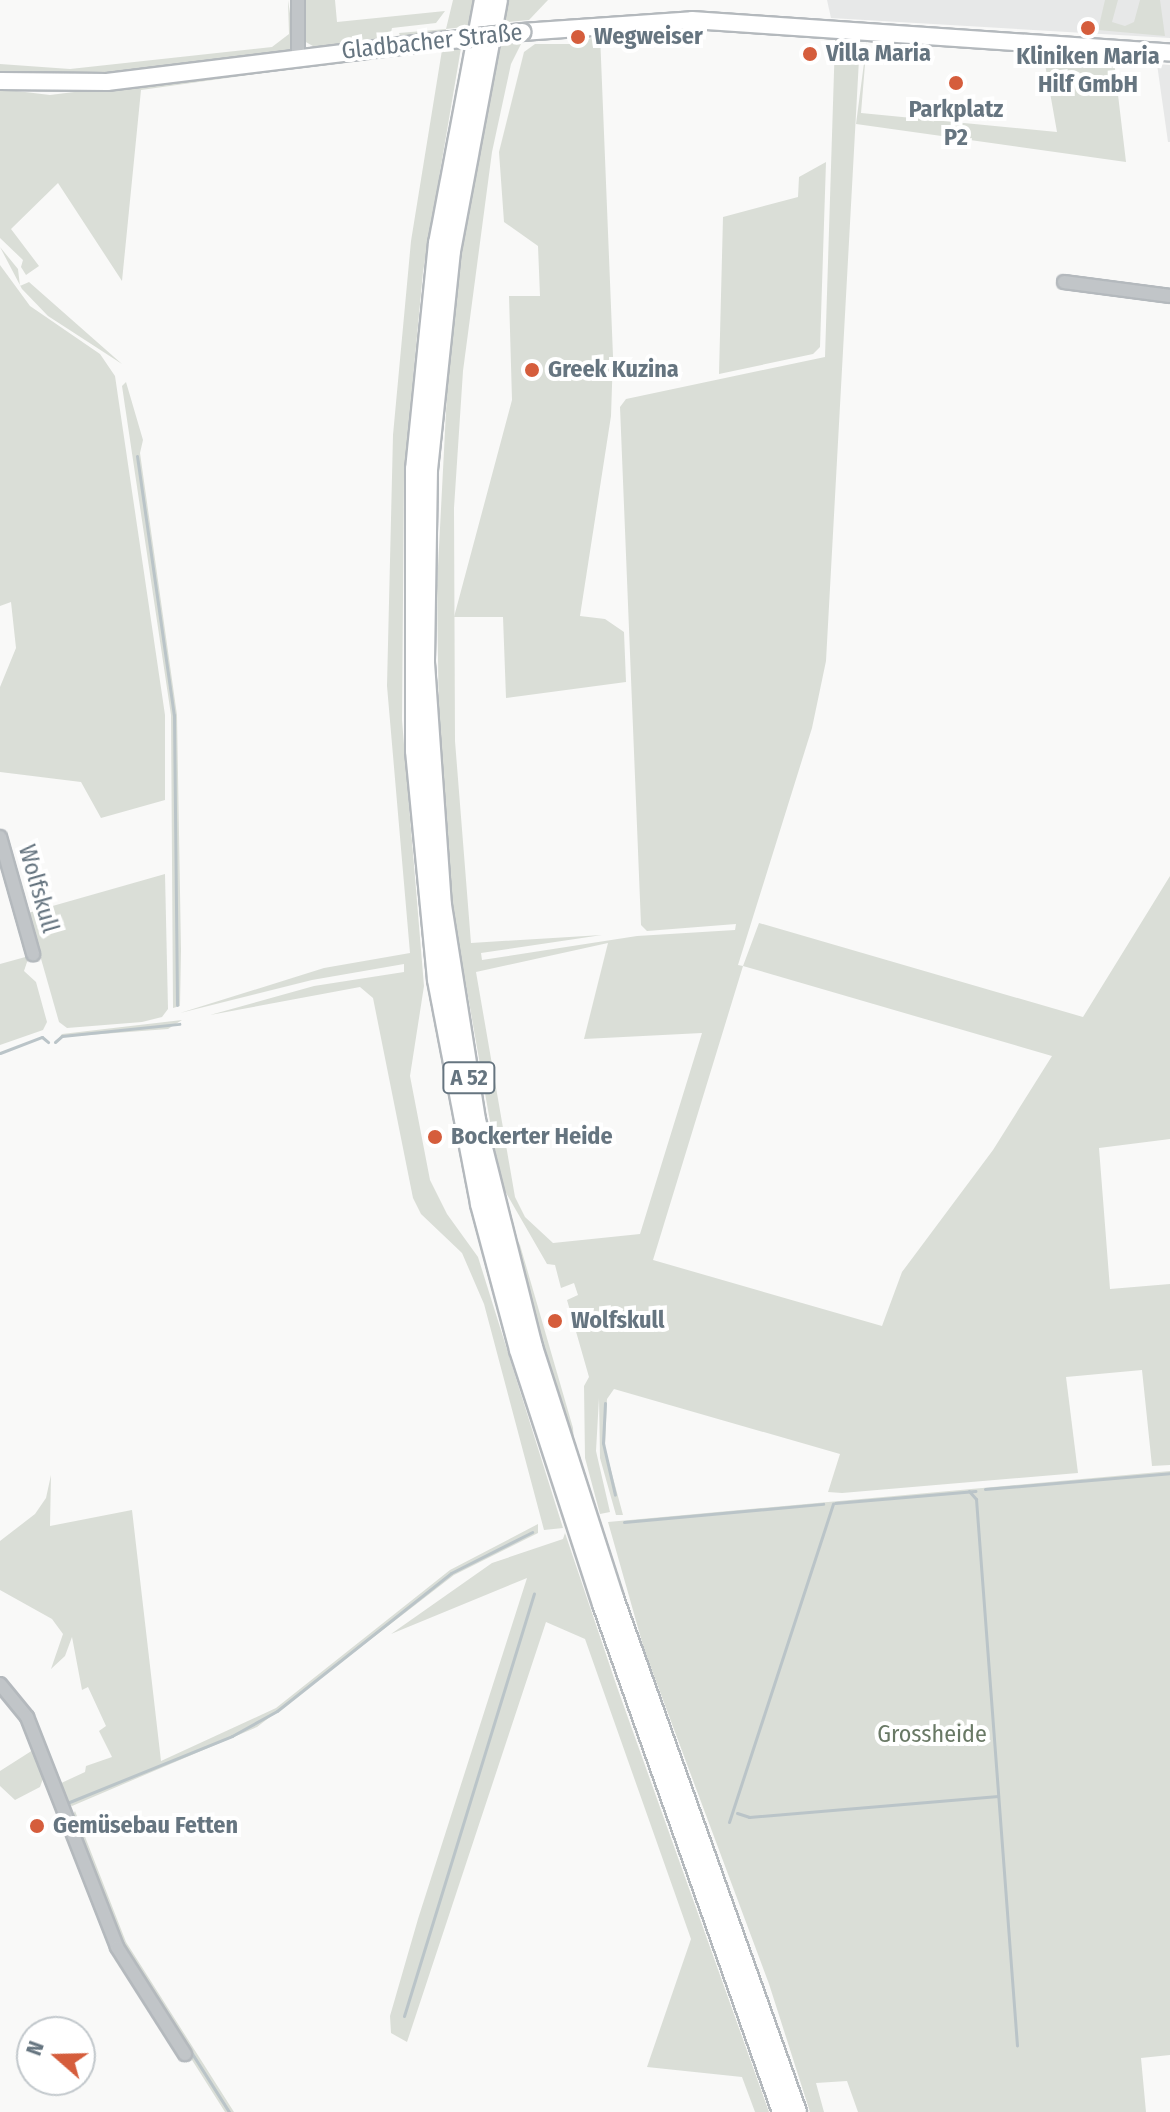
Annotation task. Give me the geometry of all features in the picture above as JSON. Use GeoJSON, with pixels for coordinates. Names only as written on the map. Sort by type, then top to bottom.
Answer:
{"type":"FeatureCollection","features":[{"type":"Feature","properties":{"kind":"highway","name":"A 52"},"geometry":{"type":"LineString","coordinates":[[484,0],[438,243],[415,469],[415,751],[437,980],[477,1191],[519,1350],[617,1650],[782,2112]]}},
{"type":"Feature","properties":{"kind":"highway","name":"A 52"},"geometry":{"type":"LineString","coordinates":[[498,0],[451,251],[428,469],[425,663],[442,905],[476,1120],[533,1347],[614,1598],[797,2112]]}},
{"type":"Feature","properties":{"kind":"main road","name":"Gladbacher Straße"},"geometry":{"type":"LineString","coordinates":[[0,81],[107,82],[522,32],[692,20],[1170,53]]}},
{"type":"Feature","properties":{"kind":"street"},"geometry":{"type":"LineString","coordinates":[[298,0],[298,57]]}},
{"type":"Feature","properties":{"kind":"street"},"geometry":{"type":"LineString","coordinates":[[1064,282],[1170,296]]}},
{"type":"Feature","properties":{"kind":"street","name":"Wolfskull"},"geometry":{"type":"LineString","coordinates":[[0,837],[33,954]]}},
{"type":"Feature","properties":{"kind":"street"},"geometry":{"type":"LineString","coordinates":[[0,1684],[27,1717],[117,1947],[185,2054]]}},
{"type":"Feature","properties":{"kind":"shaded area","name":"Kliniken Maria Hilf GmbH"},"geometry":{"type":"Polygon","coordinates":[[[827,0],[1170,0],[1170,38],[831,18],[827,0]]]}},
{"type":"Feature","properties":{"kind":"shaded area"},"geometry":{"type":"Polygon","coordinates":[[[327,5],[328,29],[315,29],[308,6],[327,5]]]}},
{"type":"Feature","properties":{"kind":"shaded area"},"geometry":{"type":"Polygon","coordinates":[[[1157,64],[1170,65],[1170,142],[1168,142],[1157,64]]]}},
{"type":"Feature","properties":{"kind":"green space"},"geometry":{"type":"Polygon","coordinates":[[[288,0],[294,40],[291,51],[281,54],[86,79],[0,76],[0,64],[70,69],[272,47],[289,34],[288,0]]]}},
{"type":"Feature","properties":{"kind":"green space"},"geometry":{"type":"Polygon","coordinates":[[[302,0],[335,0],[337,22],[445,11],[436,23],[392,28],[389,41],[320,50],[304,41],[302,0]]]}},
{"type":"Feature","properties":{"kind":"green space"},"geometry":{"type":"Polygon","coordinates":[[[453,0],[479,0],[472,26],[446,29],[453,0]]]}},
{"type":"Feature","properties":{"kind":"green space"},"geometry":{"type":"Polygon","coordinates":[[[504,0],[548,0],[529,20],[498,23],[504,0]]]}},
{"type":"Feature","properties":{"kind":"green space"},"geometry":{"type":"Polygon","coordinates":[[[1105,0],[1118,0],[1112,22],[1125,26],[1134,22],[1140,0],[1160,0],[1165,36],[1098,30],[1105,0]]]}},
{"type":"Feature","properties":{"kind":"green space"},"geometry":{"type":"Polygon","coordinates":[[[446,29],[445,37],[402,41],[399,33],[446,29]]]}},
{"type":"Feature","properties":{"kind":"green space"},"geometry":{"type":"Polygon","coordinates":[[[600,34],[613,356],[611,416],[580,616],[605,619],[624,632],[626,682],[506,698],[503,617],[454,617],[512,400],[509,296],[540,296],[538,246],[504,222],[499,152],[524,52],[535,44],[577,44],[600,34]]]}},
{"type":"Feature","properties":{"kind":"green space"},"geometry":{"type":"Polygon","coordinates":[[[835,40],[860,41],[826,661],[812,728],[738,965],[743,966],[759,923],[1083,1017],[1170,876],[1170,1139],[1099,1148],[1110,1289],[1170,1284],[1170,1465],[1152,1466],[1142,1370],[1066,1377],[1078,1473],[842,1493],[828,1492],[840,1454],[614,1389],[607,1399],[605,1448],[623,1515],[616,1515],[600,1458],[599,1398],[596,1451],[610,1512],[600,1514],[585,1458],[584,1386],[589,1377],[567,1300],[578,1295],[574,1283],[561,1288],[555,1265],[547,1264],[501,1184],[453,911],[439,733],[437,586],[448,373],[464,237],[500,44],[522,42],[511,64],[492,152],[463,371],[454,508],[455,741],[471,943],[602,935],[481,953],[482,960],[637,936],[735,930],[736,924],[647,931],[641,925],[620,407],[626,399],[825,357],[835,40]],[[608,943],[476,972],[515,1197],[525,1217],[553,1243],[640,1234],[702,1033],[584,1039],[608,943]],[[743,966],[653,1260],[882,1326],[902,1272],[993,1150],[1052,1056],[743,966]]]}},
{"type":"Feature","properties":{"kind":"green space"},"geometry":{"type":"Polygon","coordinates":[[[867,40],[861,113],[1057,132],[1043,53],[1114,61],[1126,162],[856,124],[867,40]]]}},
{"type":"Feature","properties":{"kind":"green space"},"geometry":{"type":"Polygon","coordinates":[[[461,48],[423,272],[404,475],[402,720],[424,986],[410,1076],[430,1180],[447,1214],[478,1257],[563,1528],[544,1530],[484,1304],[462,1253],[421,1214],[413,1198],[373,998],[360,987],[210,1015],[314,986],[404,972],[404,964],[312,980],[180,1013],[324,968],[410,953],[387,686],[393,435],[411,241],[442,50],[461,48]]]}},
{"type":"Feature","properties":{"kind":"green space"},"geometry":{"type":"Polygon","coordinates":[[[387,53],[393,55],[141,90],[122,281],[58,183],[11,229],[39,266],[26,275],[21,267],[23,260],[0,238],[0,89],[50,95],[387,53]]]}},
{"type":"Feature","properties":{"kind":"green space"},"geometry":{"type":"Polygon","coordinates":[[[826,162],[820,347],[813,354],[719,374],[723,217],[798,197],[799,177],[826,162]]]}},
{"type":"Feature","properties":{"kind":"green space"},"geometry":{"type":"Polygon","coordinates":[[[0,247],[18,269],[20,285],[0,247]]]}},
{"type":"Feature","properties":{"kind":"green space"},"geometry":{"type":"Polygon","coordinates":[[[0,265],[30,306],[100,354],[115,376],[165,715],[165,800],[101,818],[81,782],[0,772],[0,687],[16,648],[11,602],[0,606],[0,265]]]}},
{"type":"Feature","properties":{"kind":"green space"},"geometry":{"type":"Polygon","coordinates":[[[29,282],[122,364],[48,316],[20,286],[29,282]]]}},
{"type":"Feature","properties":{"kind":"green space"},"geometry":{"type":"Polygon","coordinates":[[[126,382],[143,440],[140,453],[177,715],[181,950],[180,1006],[173,1008],[171,715],[122,386],[126,382]]]}},
{"type":"Feature","properties":{"kind":"green space"},"geometry":{"type":"Polygon","coordinates":[[[165,874],[168,1009],[162,1017],[142,1022],[67,1028],[59,1022],[28,913],[165,874]]]}},
{"type":"Feature","properties":{"kind":"green space"},"geometry":{"type":"Polygon","coordinates":[[[29,956],[24,971],[36,982],[47,1022],[43,1030],[0,1045],[0,964],[29,956]]]}},
{"type":"Feature","properties":{"kind":"green space"},"geometry":{"type":"Polygon","coordinates":[[[182,1020],[168,1029],[63,1037],[54,1044],[62,1034],[182,1020]]]}},
{"type":"Feature","properties":{"kind":"green space"},"geometry":{"type":"Polygon","coordinates":[[[504,1216],[520,1245],[573,1428],[575,1456],[504,1216]]]}},
{"type":"Feature","properties":{"kind":"green space","name":"Grossheide"},"geometry":{"type":"Polygon","coordinates":[[[1170,1471],[1170,2055],[1141,2058],[1146,2112],[858,2112],[847,2081],[816,2083],[824,2112],[810,2112],[769,1984],[644,1649],[608,1522],[1170,1471]]]}},
{"type":"Feature","properties":{"kind":"green space"},"geometry":{"type":"Polygon","coordinates":[[[51,1475],[50,1526],[132,1510],[161,1761],[276,1708],[450,1570],[538,1524],[538,1533],[454,1575],[257,1727],[72,1806],[63,1802],[57,1785],[85,1772],[86,1766],[112,1757],[99,1731],[106,1726],[88,1687],[82,1690],[72,1637],[65,1656],[51,1669],[63,1634],[52,1619],[0,1590],[0,1541],[35,1514],[46,1498],[51,1475]]]}},
{"type":"Feature","properties":{"kind":"green space"},"geometry":{"type":"Polygon","coordinates":[[[565,1533],[769,2112],[755,2112],[742,2077],[647,2067],[691,1939],[585,1639],[546,1622],[407,2042],[391,2033],[390,2016],[418,1919],[527,1578],[391,1634],[492,1563],[563,1539],[565,1533]]]}},
{"type":"Feature","properties":{"kind":"green space"},"geometry":{"type":"Polygon","coordinates":[[[20,1710],[44,1776],[40,1787],[15,1800],[0,1786],[0,1771],[33,1750],[20,1710]]]}},
{"type":"Feature","properties":{"kind":"green space"},"geometry":{"type":"Polygon","coordinates":[[[75,1811],[126,1942],[234,2112],[225,2112],[119,1945],[70,1820],[75,1811]]]}},
{"type":"Feature","properties":{"kind":"waterway"},"geometry":{"type":"LineString","coordinates":[[137,456],[174,715],[177,1005]]}},
{"type":"Feature","properties":{"kind":"waterway"},"geometry":{"type":"LineString","coordinates":[[55,1042],[62,1036],[179,1024]]}},
{"type":"Feature","properties":{"kind":"waterway"},"geometry":{"type":"LineString","coordinates":[[0,1053],[42,1037],[48,1042]]}},
{"type":"Feature","properties":{"kind":"waterway"},"geometry":{"type":"LineString","coordinates":[[605,1403],[603,1443],[615,1495]]}},
{"type":"Feature","properties":{"kind":"waterway"},"geometry":{"type":"LineString","coordinates":[[985,1489],[1170,1473]]}},
{"type":"Feature","properties":{"kind":"waterway"},"geometry":{"type":"LineString","coordinates":[[969,1491],[976,1499],[1017,2045]]}},
{"type":"Feature","properties":{"kind":"waterway"},"geometry":{"type":"LineString","coordinates":[[835,1503],[975,1491]]}},
{"type":"Feature","properties":{"kind":"waterway"},"geometry":{"type":"LineString","coordinates":[[624,1522],[823,1504]]}},
{"type":"Feature","properties":{"kind":"waterway"},"geometry":{"type":"LineString","coordinates":[[729,1822],[833,1504]]}},
{"type":"Feature","properties":{"kind":"waterway"},"geometry":{"type":"LineString","coordinates":[[67,1803],[232,1736],[277,1711],[451,1573],[532,1532]]}},
{"type":"Feature","properties":{"kind":"waterway"},"geometry":{"type":"LineString","coordinates":[[404,2016],[534,1594]]}},
{"type":"Feature","properties":{"kind":"waterway"},"geometry":{"type":"LineString","coordinates":[[737,1813],[749,1817],[998,1796]]}},
{"type":"Feature","properties":{"kind":"waterway"},"geometry":{"type":"LineString","coordinates":[[74,1819],[99,1884]]}},
{"type":"Feature","properties":{"kind":"waterway"},"geometry":{"type":"LineString","coordinates":[[139,1970],[229,2112]]}},
{"type":"Feature","properties":{"kind":"place","name":"Kliniken Maria Hilf GmbH"},"geometry":{"type":"Point","coordinates":[1088,28]}},
{"type":"Feature","properties":{"kind":"place","name":"Wegweiser"},"geometry":{"type":"Point","coordinates":[578,37]}},
{"type":"Feature","properties":{"kind":"place","name":"Villa Maria"},"geometry":{"type":"Point","coordinates":[810,54]}},
{"type":"Feature","properties":{"kind":"place","name":"Parkplatz P2"},"geometry":{"type":"Point","coordinates":[956,83]}},
{"type":"Feature","properties":{"kind":"place","name":"Greek Kuzina"},"geometry":{"type":"Point","coordinates":[532,370]}},
{"type":"Feature","properties":{"kind":"place","name":"Bockerter Heide"},"geometry":{"type":"Point","coordinates":[435,1137]}},
{"type":"Feature","properties":{"kind":"place","name":"Wolfskull"},"geometry":{"type":"Point","coordinates":[555,1321]}},
{"type":"Feature","properties":{"kind":"place","name":"Gemüsebau Fetten"},"geometry":{"type":"Point","coordinates":[37,1826]}}]}
